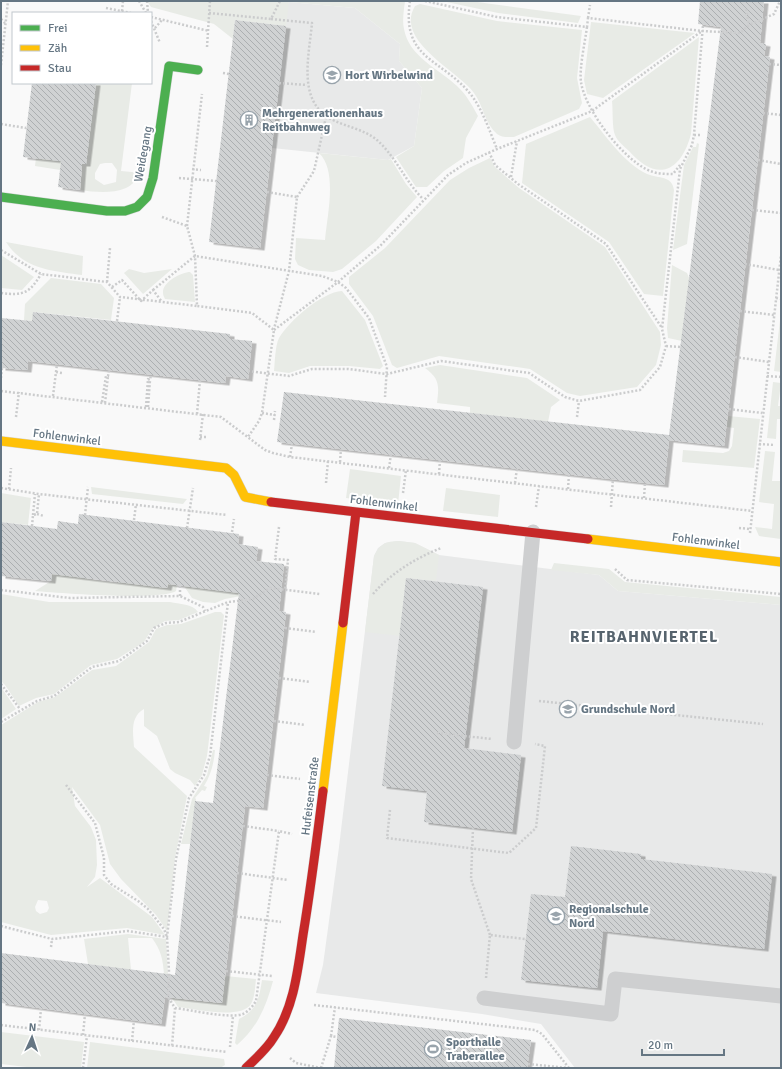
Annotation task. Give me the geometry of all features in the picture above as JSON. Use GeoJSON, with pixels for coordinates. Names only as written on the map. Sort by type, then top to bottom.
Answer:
{"type":"FeatureCollection","features":[{"type":"Feature","properties":{"kind":"street","name":"Weidegang"},"geometry":{"type":"LineString","coordinates":[[137,207],[147,197],[153,178],[169,66],[198,70]]}},
{"type":"Feature","properties":{"kind":"street"},"geometry":{"type":"LineString","coordinates":[[1,197],[108,212],[125,212],[137,207]]}},
{"type":"Feature","properties":{"kind":"street","name":"Fohlenwinkel"},"geometry":{"type":"LineString","coordinates":[[1,441],[226,468],[234,475],[245,497],[264,501],[781,562]]}},
{"type":"Feature","properties":{"kind":"street","name":"Hufeisenstraße"},"geometry":{"type":"LineString","coordinates":[[246,1068],[262,1053],[275,1036],[290,1001],[306,925],[356,512]]}},
{"type":"Feature","properties":{"kind":"lane"},"geometry":{"type":"LineString","coordinates":[[514,742],[533,532]]}},
{"type":"Feature","properties":{"kind":"lane"},"geometry":{"type":"LineString","coordinates":[[484,998],[611,1014],[615,979],[781,996]]}},
{"type":"Feature","properties":{"kind":"path"},"geometry":{"type":"LineString","coordinates":[[1,65],[8,1]]}},
{"type":"Feature","properties":{"kind":"path"},"geometry":{"type":"LineString","coordinates":[[122,11],[123,1]]}},
{"type":"Feature","properties":{"kind":"path"},"geometry":{"type":"LineString","coordinates":[[139,1],[146,12]]}},
{"type":"Feature","properties":{"kind":"path"},"geometry":{"type":"LineString","coordinates":[[147,1],[147,12]]}},
{"type":"Feature","properties":{"kind":"path"},"geometry":{"type":"LineString","coordinates":[[206,55],[209,31],[210,1]]}},
{"type":"Feature","properties":{"kind":"path"},"geometry":{"type":"LineString","coordinates":[[270,19],[280,1]]}},
{"type":"Feature","properties":{"kind":"path"},"geometry":{"type":"LineString","coordinates":[[410,1],[409,30],[412,40],[422,52],[460,83],[473,97],[497,149]]}},
{"type":"Feature","properties":{"kind":"path"},"geometry":{"type":"LineString","coordinates":[[425,1],[497,17],[587,27]]}},
{"type":"Feature","properties":{"kind":"path"},"geometry":{"type":"LineString","coordinates":[[588,18],[702,31],[740,32],[749,25],[774,14],[780,1]]}},
{"type":"Feature","properties":{"kind":"path"},"geometry":{"type":"LineString","coordinates":[[590,5],[580,81],[583,94],[592,111],[612,138],[635,162],[647,170],[660,174],[673,174],[682,163],[692,146],[703,25]]}},
{"type":"Feature","properties":{"kind":"path"},"geometry":{"type":"LineString","coordinates":[[106,8],[126,12]]}},
{"type":"Feature","properties":{"kind":"path"},"geometry":{"type":"LineString","coordinates":[[746,9],[749,25]]}},
{"type":"Feature","properties":{"kind":"path"},"geometry":{"type":"LineString","coordinates":[[210,14],[312,23],[307,86],[310,98],[326,117],[375,138],[385,148],[408,182],[424,199]]}},
{"type":"Feature","properties":{"kind":"path"},"geometry":{"type":"LineString","coordinates":[[152,17],[209,31]]}},
{"type":"Feature","properties":{"kind":"path"},"geometry":{"type":"LineString","coordinates":[[1,19],[6,23]]}},
{"type":"Feature","properties":{"kind":"path"},"geometry":{"type":"LineString","coordinates":[[155,28],[162,20]]}},
{"type":"Feature","properties":{"kind":"path"},"geometry":{"type":"LineString","coordinates":[[274,330],[338,282],[381,245],[448,175],[466,163],[489,152],[592,111],[702,31]]}},
{"type":"Feature","properties":{"kind":"path"},"geometry":{"type":"LineString","coordinates":[[769,64],[781,66]]}},
{"type":"Feature","properties":{"kind":"path"},"geometry":{"type":"LineString","coordinates":[[222,73],[229,74]]}},
{"type":"Feature","properties":{"kind":"path"},"geometry":{"type":"LineString","coordinates":[[279,83],[307,86]]}},
{"type":"Feature","properties":{"kind":"path"},"geometry":{"type":"LineString","coordinates":[[197,306],[195,256],[187,226],[192,169],[202,93]]}},
{"type":"Feature","properties":{"kind":"path"},"geometry":{"type":"LineString","coordinates":[[763,113],[781,115]]}},
{"type":"Feature","properties":{"kind":"path"},"geometry":{"type":"LineString","coordinates":[[248,437],[262,413],[274,330],[289,271],[297,197],[314,172],[326,117]]}},
{"type":"Feature","properties":{"kind":"path"},"geometry":{"type":"LineString","coordinates":[[1,124],[26,128]]}},
{"type":"Feature","properties":{"kind":"path"},"geometry":{"type":"LineString","coordinates":[[694,135],[701,135]]}},
{"type":"Feature","properties":{"kind":"path"},"geometry":{"type":"LineString","coordinates":[[511,178],[517,141]]}},
{"type":"Feature","properties":{"kind":"path"},"geometry":{"type":"LineString","coordinates":[[489,152],[495,165],[511,178],[606,244],[662,328]]}},
{"type":"Feature","properties":{"kind":"path"},"geometry":{"type":"LineString","coordinates":[[758,160],[781,164]]}},
{"type":"Feature","properties":{"kind":"path"},"geometry":{"type":"LineString","coordinates":[[248,371],[289,376],[312,369],[348,369],[387,374],[441,361],[530,373],[564,397],[579,401],[640,390],[660,367],[666,346],[662,328],[682,163]]}},
{"type":"Feature","properties":{"kind":"path"},"geometry":{"type":"LineString","coordinates":[[192,169],[201,170]]}},
{"type":"Feature","properties":{"kind":"path"},"geometry":{"type":"LineString","coordinates":[[194,179],[216,181]]}},
{"type":"Feature","properties":{"kind":"path"},"geometry":{"type":"LineString","coordinates":[[267,192],[297,197]]}},
{"type":"Feature","properties":{"kind":"path"},"geometry":{"type":"LineString","coordinates":[[137,207],[187,226]]}},
{"type":"Feature","properties":{"kind":"path"},"geometry":{"type":"LineString","coordinates":[[752,210],[781,213]]}},
{"type":"Feature","properties":{"kind":"path"},"geometry":{"type":"LineString","coordinates":[[107,282],[110,248]]}},
{"type":"Feature","properties":{"kind":"path"},"geometry":{"type":"LineString","coordinates":[[1,250],[41,274],[107,282],[120,297],[141,301],[252,312],[274,330]]}},
{"type":"Feature","properties":{"kind":"path"},"geometry":{"type":"LineString","coordinates":[[748,558],[762,414],[781,255]]}},
{"type":"Feature","properties":{"kind":"path"},"geometry":{"type":"LineString","coordinates":[[141,301],[195,256],[322,276],[338,282],[346,288],[368,318],[387,367],[385,397]]}},
{"type":"Feature","properties":{"kind":"path"},"geometry":{"type":"LineString","coordinates":[[746,264],[779,270]]}},
{"type":"Feature","properties":{"kind":"path"},"geometry":{"type":"LineString","coordinates":[[1,293],[11,294],[27,292],[35,284],[41,274]]}},
{"type":"Feature","properties":{"kind":"path"},"geometry":{"type":"LineString","coordinates":[[112,287],[122,280],[141,301]]}},
{"type":"Feature","properties":{"kind":"path"},"geometry":{"type":"LineString","coordinates":[[153,290],[162,302]]}},
{"type":"Feature","properties":{"kind":"path"},"geometry":{"type":"LineString","coordinates":[[117,321],[120,297]]}},
{"type":"Feature","properties":{"kind":"path"},"geometry":{"type":"LineString","coordinates":[[776,298],[781,299]]}},
{"type":"Feature","properties":{"kind":"path"},"geometry":{"type":"LineString","coordinates":[[740,311],[774,315]]}},
{"type":"Feature","properties":{"kind":"path"},"geometry":{"type":"LineString","coordinates":[[666,346],[681,347]]}},
{"type":"Feature","properties":{"kind":"path"},"geometry":{"type":"LineString","coordinates":[[734,358],[769,362]]}},
{"type":"Feature","properties":{"kind":"path"},"geometry":{"type":"LineString","coordinates":[[53,396],[57,364]]}},
{"type":"Feature","properties":{"kind":"path"},"geometry":{"type":"LineString","coordinates":[[1,378],[2,368]]}},
{"type":"Feature","properties":{"kind":"path"},"geometry":{"type":"LineString","coordinates":[[104,402],[109,370]]}},
{"type":"Feature","properties":{"kind":"path"},"geometry":{"type":"LineString","coordinates":[[56,372],[62,373]]}},
{"type":"Feature","properties":{"kind":"path"},"geometry":{"type":"LineString","coordinates":[[147,407],[151,375]]}},
{"type":"Feature","properties":{"kind":"path"},"geometry":{"type":"LineString","coordinates":[[767,376],[781,377]]}},
{"type":"Feature","properties":{"kind":"path"},"geometry":{"type":"LineString","coordinates":[[197,414],[200,380]]}},
{"type":"Feature","properties":{"kind":"path"},"geometry":{"type":"LineString","coordinates":[[1,391],[147,407],[221,417],[273,453],[290,456],[752,511]]}},
{"type":"Feature","properties":{"kind":"path"},"geometry":{"type":"LineString","coordinates":[[577,418],[579,401]]}},
{"type":"Feature","properties":{"kind":"path"},"geometry":{"type":"LineString","coordinates":[[729,409],[762,414]]}},
{"type":"Feature","properties":{"kind":"path"},"geometry":{"type":"LineString","coordinates":[[274,420],[275,411]]}},
{"type":"Feature","properties":{"kind":"path"},"geometry":{"type":"LineString","coordinates":[[262,413],[275,415]]}},
{"type":"Feature","properties":{"kind":"path"},"geometry":{"type":"LineString","coordinates":[[200,437],[206,437]]}},
{"type":"Feature","properties":{"kind":"path"},"geometry":{"type":"LineString","coordinates":[[290,456],[292,444]]}},
{"type":"Feature","properties":{"kind":"path"},"geometry":{"type":"LineString","coordinates":[[759,444],[776,445]]}},
{"type":"Feature","properties":{"kind":"path"},"geometry":{"type":"LineString","coordinates":[[340,462],[341,449]]}},
{"type":"Feature","properties":{"kind":"path"},"geometry":{"type":"LineString","coordinates":[[389,468],[391,454]]}},
{"type":"Feature","properties":{"kind":"path"},"geometry":{"type":"LineString","coordinates":[[439,474],[440,460]]}},
{"type":"Feature","properties":{"kind":"path"},"geometry":{"type":"LineString","coordinates":[[515,483],[517,468]]}},
{"type":"Feature","properties":{"kind":"path"},"geometry":{"type":"LineString","coordinates":[[568,489],[569,474]]}},
{"type":"Feature","properties":{"kind":"path"},"geometry":{"type":"LineString","coordinates":[[610,507],[613,478]]}},
{"type":"Feature","properties":{"kind":"path"},"geometry":{"type":"LineString","coordinates":[[644,498],[645,483]]}},
{"type":"Feature","properties":{"kind":"path"},"geometry":{"type":"LineString","coordinates":[[85,515],[88,487]]}},
{"type":"Feature","properties":{"kind":"path"},"geometry":{"type":"LineString","coordinates":[[1,488],[35,494],[87,498],[241,517]]}},
{"type":"Feature","properties":{"kind":"path"},"geometry":{"type":"LineString","coordinates":[[32,526],[35,494]]}},
{"type":"Feature","properties":{"kind":"path"},"geometry":{"type":"LineString","coordinates":[[37,514],[40,494]]}},
{"type":"Feature","properties":{"kind":"path"},"geometry":{"type":"LineString","coordinates":[[134,520],[136,504]]}},
{"type":"Feature","properties":{"kind":"path"},"geometry":{"type":"LineString","coordinates":[[187,528],[190,511]]}},
{"type":"Feature","properties":{"kind":"path"},"geometry":{"type":"LineString","coordinates":[[33,515],[37,514],[44,516]]}},
{"type":"Feature","properties":{"kind":"path"},"geometry":{"type":"LineString","coordinates":[[232,532],[234,516]]}},
{"type":"Feature","properties":{"kind":"path"},"geometry":{"type":"LineString","coordinates":[[279,522],[276,559],[288,560],[285,590]]}},
{"type":"Feature","properties":{"kind":"path"},"geometry":{"type":"LineString","coordinates":[[739,528],[750,529]]}},
{"type":"Feature","properties":{"kind":"path"},"geometry":{"type":"LineString","coordinates":[[369,598],[395,572],[428,553],[443,548],[436,544]]}},
{"type":"Feature","properties":{"kind":"path"},"geometry":{"type":"LineString","coordinates":[[611,566],[628,580],[781,594]]}},
{"type":"Feature","properties":{"kind":"path"},"geometry":{"type":"LineString","coordinates":[[180,585],[180,596]]}},
{"type":"Feature","properties":{"kind":"path"},"geometry":{"type":"LineString","coordinates":[[1,722],[20,709],[37,701],[54,696],[92,667],[119,661],[147,641],[154,628],[166,623],[179,622],[228,602],[253,599],[270,588],[323,594]]}},
{"type":"Feature","properties":{"kind":"path"},"geometry":{"type":"LineString","coordinates":[[1,590],[70,598],[180,596],[203,607],[205,612]]}},
{"type":"Feature","properties":{"kind":"path"},"geometry":{"type":"LineString","coordinates":[[172,1046],[175,1008],[168,997],[169,971],[167,937],[176,859],[189,798],[204,775],[210,756],[219,699],[228,602]]}},
{"type":"Feature","properties":{"kind":"path"},"geometry":{"type":"LineString","coordinates":[[285,628],[342,635]]}},
{"type":"Feature","properties":{"kind":"path"},"geometry":{"type":"LineString","coordinates":[[278,678],[336,685]]}},
{"type":"Feature","properties":{"kind":"path"},"geometry":{"type":"LineString","coordinates":[[1,684],[20,709]]}},
{"type":"Feature","properties":{"kind":"path"},"geometry":{"type":"LineString","coordinates":[[519,698],[763,724]]}},
{"type":"Feature","properties":{"kind":"path"},"geometry":{"type":"LineString","coordinates":[[274,721],[330,728]]}},
{"type":"Feature","properties":{"kind":"path"},"geometry":{"type":"LineString","coordinates":[[390,810],[387,838],[473,849],[509,853],[536,828],[545,746],[437,733]]}},
{"type":"Feature","properties":{"kind":"path"},"geometry":{"type":"LineString","coordinates":[[267,775],[324,782]]}},
{"type":"Feature","properties":{"kind":"path"},"geometry":{"type":"LineString","coordinates":[[66,785],[94,823],[104,858],[104,875],[111,884],[148,909],[164,928],[167,937]]}},
{"type":"Feature","properties":{"kind":"path"},"geometry":{"type":"LineString","coordinates":[[243,826],[294,834]]}},
{"type":"Feature","properties":{"kind":"path"},"geometry":{"type":"LineString","coordinates":[[473,828],[471,879],[490,935],[481,1024]]}},
{"type":"Feature","properties":{"kind":"path"},"geometry":{"type":"LineString","coordinates":[[175,1008],[233,1016],[244,1014],[252,1008],[256,1001],[279,832]]}},
{"type":"Feature","properties":{"kind":"path"},"geometry":{"type":"LineString","coordinates":[[237,873],[312,883]]}},
{"type":"Feature","properties":{"kind":"path"},"geometry":{"type":"LineString","coordinates":[[173,894],[178,895]]}},
{"type":"Feature","properties":{"kind":"path"},"geometry":{"type":"LineString","coordinates":[[232,916],[306,925]]}},
{"type":"Feature","properties":{"kind":"path"},"geometry":{"type":"LineString","coordinates":[[1,926],[52,939],[128,931],[167,937]]}},
{"type":"Feature","properties":{"kind":"path"},"geometry":{"type":"LineString","coordinates":[[490,935],[526,939]]}},
{"type":"Feature","properties":{"kind":"path"},"geometry":{"type":"LineString","coordinates":[[52,939],[52,947]]}},
{"type":"Feature","properties":{"kind":"path"},"geometry":{"type":"LineString","coordinates":[[226,971],[259,974]]}},
{"type":"Feature","properties":{"kind":"path"},"geometry":{"type":"LineString","coordinates":[[290,1001],[535,1030],[542,1034],[569,1068]]}},
{"type":"Feature","properties":{"kind":"path"},"geometry":{"type":"LineString","coordinates":[[285,1055],[296,1063],[321,1068],[331,1036],[335,1007]]}},
{"type":"Feature","properties":{"kind":"path"},"geometry":{"type":"LineString","coordinates":[[39,1030],[41,1009]]}},
{"type":"Feature","properties":{"kind":"path"},"geometry":{"type":"LineString","coordinates":[[83,1035],[85,1014]]}},
{"type":"Feature","properties":{"kind":"path"},"geometry":{"type":"LineString","coordinates":[[1,1025],[229,1052],[233,1016]]}},
{"type":"Feature","properties":{"kind":"path"},"geometry":{"type":"LineString","coordinates":[[132,1041],[134,1020]]}},
{"type":"Feature","properties":{"kind":"path"},"geometry":{"type":"LineString","coordinates":[[83,1068],[87,1036]]}},
{"type":"Feature","properties":{"kind":"path"},"geometry":{"type":"LineString","coordinates":[[331,1036],[337,1037]]}},
{"type":"Feature","properties":{"kind":"path"},"geometry":{"type":"LineString","coordinates":[[528,1064],[569,1068]]}},
{"type":"Feature","properties":{"kind":"shaded area"},"geometry":{"type":"Polygon","coordinates":[[[147,1],[405,1],[403,26],[407,39],[412,47],[418,55],[460,89],[469,100],[478,116],[466,138],[463,158],[444,171],[427,187],[416,187],[396,157],[414,146],[422,88],[399,61],[400,44],[355,8],[289,2],[286,26],[235,20],[233,39],[214,24],[151,7],[147,1]]]}},
{"type":"Feature","properties":{"kind":"shaded area"},"geometry":{"type":"Polygon","coordinates":[[[442,1],[470,1],[581,16],[578,23],[498,13],[442,1]]]}},
{"type":"Feature","properties":{"kind":"shaded area","name":"Hort Wirbelwind"},"geometry":{"type":"Polygon","coordinates":[[[289,2],[355,8],[400,44],[399,61],[422,88],[414,146],[388,160],[272,148],[278,91],[252,88],[289,2]]]}},
{"type":"Feature","properties":{"kind":"shaded area"},"geometry":{"type":"Polygon","coordinates":[[[420,4],[497,21],[582,30],[577,78],[582,103],[579,109],[514,137],[505,137],[497,134],[487,120],[474,93],[466,84],[430,54],[420,43],[413,31],[411,19],[415,6],[420,4]]]}},
{"type":"Feature","properties":{"kind":"shaded area"},"geometry":{"type":"Polygon","coordinates":[[[591,22],[695,33],[603,98],[587,94],[584,80],[591,22]]]}},
{"type":"Feature","properties":{"kind":"shaded area"},"geometry":{"type":"Polygon","coordinates":[[[699,37],[691,134],[687,147],[674,165],[667,169],[658,170],[649,167],[639,161],[621,144],[616,137],[613,128],[612,101],[699,37]]]}},
{"type":"Feature","properties":{"kind":"shaded area"},"geometry":{"type":"Polygon","coordinates":[[[96,84],[132,84],[121,171],[142,173],[141,178],[128,187],[115,191],[103,192],[80,190],[82,169],[60,167],[60,170],[35,166],[36,158],[86,164],[96,84]],[[112,163],[100,164],[95,173],[95,179],[104,185],[116,182],[117,170],[112,163]]]}},
{"type":"Feature","properties":{"kind":"shaded area"},"geometry":{"type":"Polygon","coordinates":[[[590,117],[623,156],[631,163],[647,174],[664,178],[673,185],[674,190],[663,296],[644,294],[609,242],[522,183],[526,144],[590,117]]]}},
{"type":"Feature","properties":{"kind":"shaded area"},"geometry":{"type":"Polygon","coordinates":[[[697,143],[699,144],[687,244],[673,250],[684,165],[693,147],[696,147],[697,143]]]}},
{"type":"Feature","properties":{"kind":"shaded area"},"geometry":{"type":"Polygon","coordinates":[[[319,153],[388,160],[391,159],[406,184],[417,197],[376,241],[342,269],[333,272],[309,270],[298,265],[295,259],[296,238],[325,240],[330,182],[325,161],[319,153]]]}},
{"type":"Feature","properties":{"kind":"shaded area"},"geometry":{"type":"Polygon","coordinates":[[[490,158],[495,167],[519,188],[605,247],[660,332],[661,345],[656,365],[637,387],[580,396],[567,393],[530,369],[439,356],[397,368],[392,365],[373,316],[349,284],[349,277],[385,248],[450,180],[469,168],[490,158]]]}},
{"type":"Feature","properties":{"kind":"shaded area"},"geometry":{"type":"Polygon","coordinates":[[[6,242],[83,256],[82,275],[39,267],[21,258],[6,242]]]}},
{"type":"Feature","properties":{"kind":"shaded area"},"geometry":{"type":"Polygon","coordinates":[[[1,255],[34,277],[22,290],[1,288],[1,255]]]}},
{"type":"Feature","properties":{"kind":"shaded area"},"geometry":{"type":"Polygon","coordinates":[[[672,265],[687,273],[690,280],[682,341],[668,338],[667,328],[672,265]]]}},
{"type":"Feature","properties":{"kind":"shaded area"},"geometry":{"type":"Polygon","coordinates":[[[129,269],[144,273],[172,269],[143,294],[124,273],[129,269]]]}},
{"type":"Feature","properties":{"kind":"shaded area"},"geometry":{"type":"Polygon","coordinates":[[[190,272],[193,275],[195,302],[165,299],[163,293],[166,285],[173,278],[190,272]]]}},
{"type":"Feature","properties":{"kind":"shaded area"},"geometry":{"type":"Polygon","coordinates":[[[51,278],[101,284],[114,298],[111,320],[34,312],[32,321],[24,320],[25,304],[51,278]]]}},
{"type":"Feature","properties":{"kind":"shaded area"},"geometry":{"type":"Polygon","coordinates":[[[342,291],[365,320],[383,366],[380,369],[349,366],[310,366],[289,373],[274,371],[277,345],[279,338],[284,331],[307,308],[325,296],[342,291]]]}},
{"type":"Feature","properties":{"kind":"shaded area"},"geometry":{"type":"Polygon","coordinates":[[[781,312],[781,372],[774,371],[781,312]]]}},
{"type":"Feature","properties":{"kind":"shaded area"},"geometry":{"type":"Polygon","coordinates":[[[440,365],[527,378],[560,400],[551,407],[548,422],[470,413],[470,407],[437,403],[438,387],[436,379],[425,368],[440,365]]]}},
{"type":"Feature","properties":{"kind":"shaded area"},"geometry":{"type":"Polygon","coordinates":[[[773,382],[781,383],[778,406],[781,406],[781,419],[777,419],[776,439],[767,438],[773,382]]]}},
{"type":"Feature","properties":{"kind":"shaded area"},"geometry":{"type":"Polygon","coordinates":[[[728,416],[760,419],[754,468],[682,462],[683,450],[723,453],[729,451],[732,446],[734,428],[727,427],[728,416]]]}},
{"type":"Feature","properties":{"kind":"shaded area"},"geometry":{"type":"Polygon","coordinates":[[[765,451],[775,452],[772,481],[781,481],[781,539],[759,536],[755,527],[772,529],[774,504],[759,502],[765,451]]]}},
{"type":"Feature","properties":{"kind":"shaded area"},"geometry":{"type":"Polygon","coordinates":[[[350,469],[401,476],[398,504],[346,498],[350,469]]]}},
{"type":"Feature","properties":{"kind":"shaded area"},"geometry":{"type":"Polygon","coordinates":[[[91,487],[187,499],[183,504],[92,494],[91,487]]]}},
{"type":"Feature","properties":{"kind":"shaded area"},"geometry":{"type":"Polygon","coordinates":[[[446,488],[500,495],[498,517],[443,511],[446,488]]]}},
{"type":"Feature","properties":{"kind":"shaded area"},"geometry":{"type":"Polygon","coordinates":[[[1,493],[31,498],[28,525],[1,522],[1,493]]]}},
{"type":"Feature","properties":{"kind":"shaded area"},"geometry":{"type":"Polygon","coordinates":[[[399,541],[415,543],[439,555],[599,575],[618,591],[781,605],[780,1068],[575,1068],[541,1024],[482,1014],[316,993],[323,965],[339,847],[374,556],[378,548],[385,543],[399,541]]]}},
{"type":"Feature","properties":{"kind":"shaded area"},"geometry":{"type":"Polygon","coordinates":[[[399,541],[415,543],[439,555],[436,581],[406,578],[400,636],[365,632],[374,556],[384,544],[399,541]]]}},
{"type":"Feature","properties":{"kind":"shaded area"},"geometry":{"type":"Polygon","coordinates":[[[554,563],[609,569],[625,582],[781,597],[781,605],[618,591],[599,575],[551,570],[554,563]]]}},
{"type":"Feature","properties":{"kind":"shaded area"},"geometry":{"type":"Polygon","coordinates":[[[52,569],[87,574],[87,579],[117,583],[118,577],[136,579],[135,584],[167,588],[168,584],[177,585],[176,591],[151,596],[108,596],[35,591],[51,581],[52,569]]]}},
{"type":"Feature","properties":{"kind":"shaded area"},"geometry":{"type":"Polygon","coordinates":[[[184,586],[252,594],[225,599],[215,603],[203,602],[192,598],[184,586]]]}},
{"type":"Feature","properties":{"kind":"shaded area"},"geometry":{"type":"Polygon","coordinates":[[[1,594],[49,602],[170,602],[193,607],[198,612],[179,620],[165,621],[152,629],[144,642],[117,659],[91,665],[54,694],[36,698],[19,706],[1,681],[1,594]]]}},
{"type":"Feature","properties":{"kind":"shaded area"},"geometry":{"type":"Polygon","coordinates":[[[215,612],[221,612],[224,615],[207,756],[202,775],[195,786],[190,780],[170,769],[157,736],[144,726],[144,709],[136,716],[133,725],[134,747],[187,796],[175,858],[167,931],[156,915],[121,879],[110,864],[100,825],[72,787],[75,806],[91,827],[96,840],[97,865],[95,877],[87,887],[100,878],[152,917],[165,935],[127,928],[51,935],[1,922],[1,725],[38,702],[55,697],[92,670],[116,666],[149,642],[156,629],[167,625],[181,624],[215,612]],[[38,900],[35,907],[36,911],[40,914],[47,912],[49,908],[47,901],[38,900]]]}},
{"type":"Feature","properties":{"kind":"shaded area"},"geometry":{"type":"Polygon","coordinates":[[[1,687],[16,709],[1,719],[1,687]]]}},
{"type":"Feature","properties":{"kind":"shaded area"},"geometry":{"type":"Polygon","coordinates":[[[213,750],[215,750],[213,764],[209,778],[204,786],[207,787],[205,791],[202,790],[195,798],[190,844],[181,844],[192,799],[207,775],[213,750]]]}},
{"type":"Feature","properties":{"kind":"shaded area"},"geometry":{"type":"Polygon","coordinates":[[[128,934],[166,939],[168,974],[164,974],[161,955],[152,938],[128,938],[131,970],[88,964],[84,939],[128,934]]]}},
{"type":"Feature","properties":{"kind":"shaded area"},"geometry":{"type":"Polygon","coordinates":[[[225,976],[256,979],[255,992],[251,1004],[246,1009],[228,1013],[195,1010],[178,1007],[172,998],[221,1003],[225,976]]]}},
{"type":"Feature","properties":{"kind":"shaded area"},"geometry":{"type":"Polygon","coordinates":[[[262,980],[273,981],[264,1008],[250,1031],[237,1045],[235,1043],[239,1019],[250,1012],[256,1003],[260,993],[262,980]]]}},
{"type":"Feature","properties":{"kind":"shaded area"},"geometry":{"type":"Polygon","coordinates":[[[1,1032],[84,1042],[81,1068],[35,1068],[1,1064],[1,1032]]]}},
{"type":"Feature","properties":{"kind":"shaded area"},"geometry":{"type":"Polygon","coordinates":[[[90,1042],[224,1059],[225,1065],[220,1068],[87,1068],[90,1042]]]}},
{"type":"Feature","properties":{"kind":"building"},"geometry":{"type":"Polygon","coordinates":[[[700,1],[764,1],[760,43],[766,44],[764,56],[770,57],[724,446],[669,440],[664,485],[277,442],[284,392],[669,435],[721,27],[698,24],[700,1]]]}},
{"type":"Feature","properties":{"kind":"building","name":"Mehrgenerationenhaus Reitbahnweg"},"geometry":{"type":"Polygon","coordinates":[[[235,20],[286,26],[260,248],[209,242],[235,20]]]}},
{"type":"Feature","properties":{"kind":"building"},"geometry":{"type":"Polygon","coordinates":[[[32,84],[96,84],[86,164],[82,164],[80,190],[58,187],[61,161],[23,157],[32,84]]]}},
{"type":"Feature","properties":{"kind":"building"},"geometry":{"type":"Polygon","coordinates":[[[33,312],[230,334],[230,339],[252,341],[248,379],[226,376],[225,383],[28,361],[27,370],[1,368],[1,318],[32,321],[33,312]]]}},
{"type":"Feature","properties":{"kind":"building"},"geometry":{"type":"Polygon","coordinates":[[[79,514],[239,534],[238,544],[258,547],[256,561],[284,564],[279,611],[286,612],[263,808],[245,806],[222,1003],[165,997],[161,1024],[1,1003],[1,953],[175,975],[195,801],[213,803],[239,593],[168,584],[167,588],[52,574],[51,581],[1,576],[1,522],[57,529],[58,521],[78,524],[79,514]]]}},
{"type":"Feature","properties":{"kind":"building"},"geometry":{"type":"Polygon","coordinates":[[[406,578],[483,587],[464,748],[521,755],[512,832],[424,822],[427,791],[382,786],[406,578]]]}},
{"type":"Feature","properties":{"kind":"building"},"geometry":{"type":"Polygon","coordinates":[[[571,846],[641,854],[641,859],[772,874],[764,949],[603,931],[597,988],[521,980],[531,894],[565,897],[571,846]]]}},
{"type":"Feature","properties":{"kind":"building","name":"Sporthalle Traberallee"},"geometry":{"type":"Polygon","coordinates":[[[339,1018],[531,1040],[527,1068],[334,1068],[339,1018]]]}},
{"type":"Feature","properties":{"kind":"traffic: fast"},"geometry":{"type":"LineString","coordinates":[[1,197],[107,211],[125,211],[137,207],[147,197],[153,178],[169,66],[198,70]]}},
{"type":"Feature","properties":{"kind":"traffic: slow"},"geometry":{"type":"LineString","coordinates":[[1,441],[226,468],[234,475],[245,497],[271,502]]}},
{"type":"Feature","properties":{"kind":"traffic: slow"},"geometry":{"type":"LineString","coordinates":[[588,539],[781,562]]}},
{"type":"Feature","properties":{"kind":"traffic: slow"},"geometry":{"type":"LineString","coordinates":[[323,791],[343,623]]}},
{"type":"Feature","properties":{"kind":"traffic: jam"},"geometry":{"type":"LineString","coordinates":[[271,502],[588,539]]}},
{"type":"Feature","properties":{"kind":"traffic: jam"},"geometry":{"type":"LineString","coordinates":[[343,623],[356,512]]}},
{"type":"Feature","properties":{"kind":"traffic: jam"},"geometry":{"type":"LineString","coordinates":[[246,1068],[271,1041],[281,1026],[291,1001],[299,961],[323,791]]}},
{"type":"Feature","properties":{"kind":"place","name":"Hort Wirbelwind"},"geometry":{"type":"Point","coordinates":[332,75]}},
{"type":"Feature","properties":{"kind":"place","name":"Mehrgenerationenhaus Reitbahnweg"},"geometry":{"type":"Point","coordinates":[249,120]}},
{"type":"Feature","properties":{"kind":"place","name":"Grundschule Nord"},"geometry":{"type":"Point","coordinates":[568,709]}},
{"type":"Feature","properties":{"kind":"place","name":"Regionalschule Nord"},"geometry":{"type":"Point","coordinates":[556,916]}},
{"type":"Feature","properties":{"kind":"place","name":"Sporthalle Traberallee"},"geometry":{"type":"Point","coordinates":[433,1049]}},
{"type":"Feature","properties":{"kind":"district","name":"REITBAHNVIERTEL"},"geometry":{"type":"Point","coordinates":[644,636]}}]}
